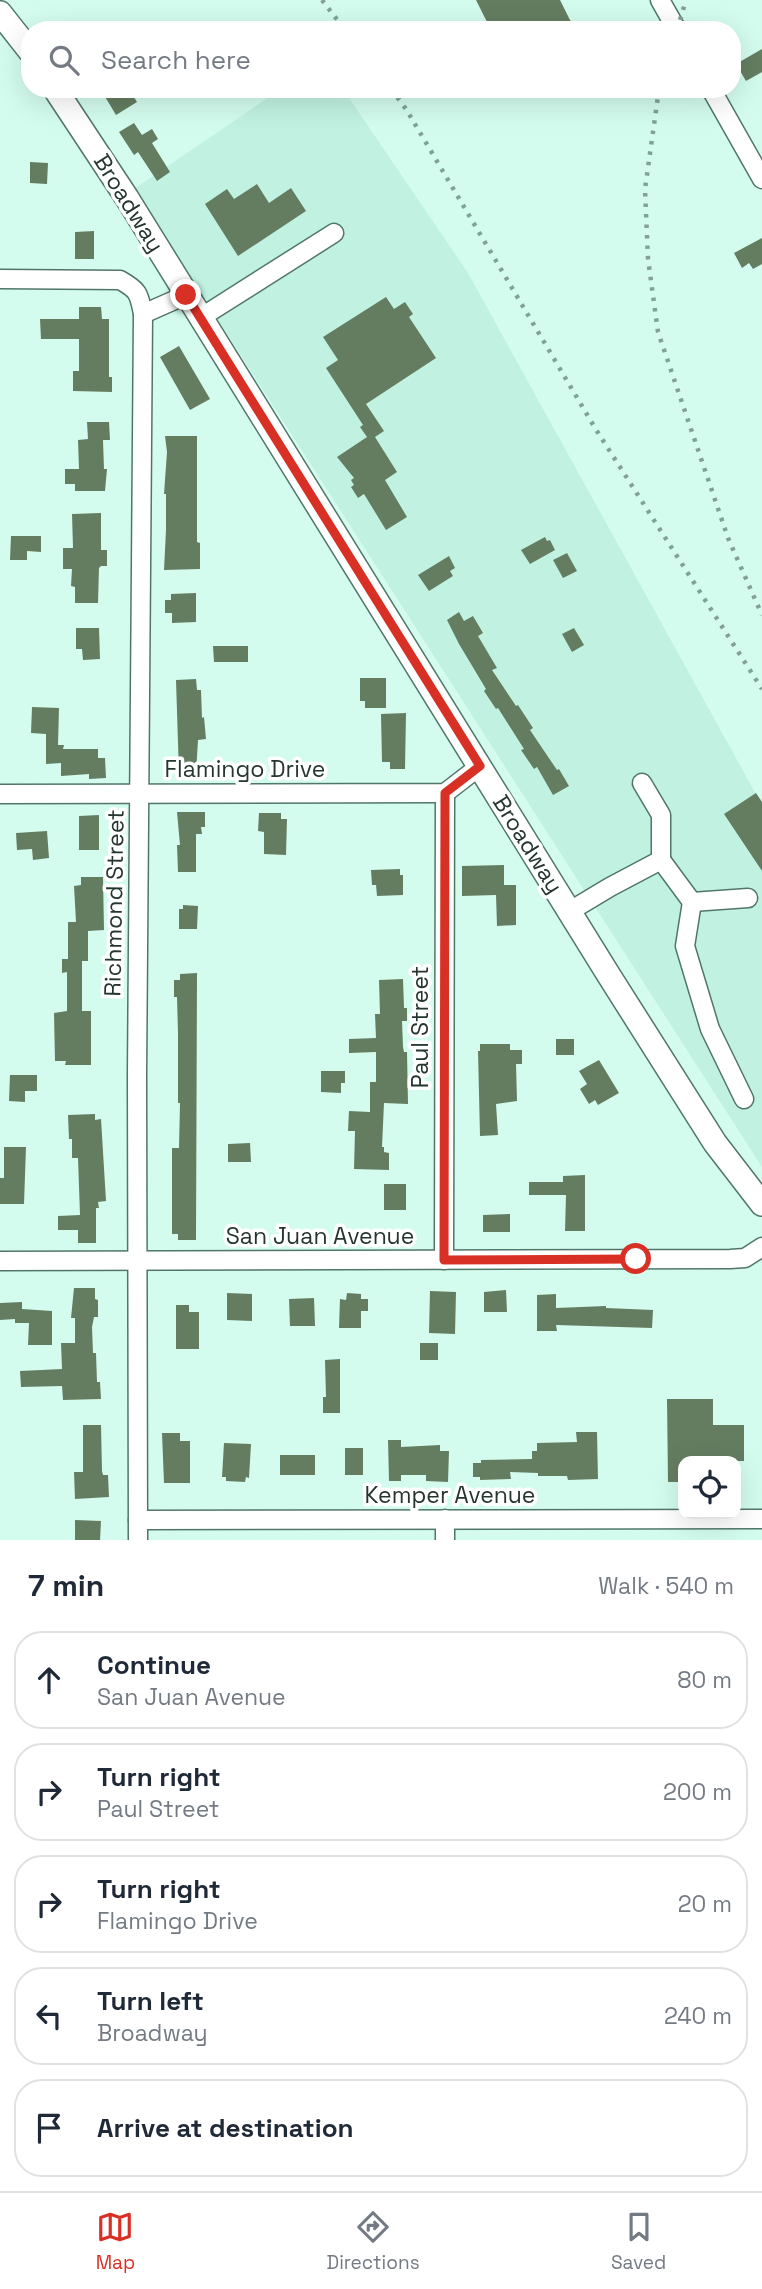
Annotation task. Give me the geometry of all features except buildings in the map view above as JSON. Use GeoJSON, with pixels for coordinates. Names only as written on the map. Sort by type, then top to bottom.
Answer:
{"type":"FeatureCollection","features":[{"type":"Feature","properties":{"kind":"main road"},"geometry":{"type":"LineString","coordinates":[[0,13],[21,40]]}},
{"type":"Feature","properties":{"kind":"main road","name":"Broadway"},"geometry":{"type":"LineString","coordinates":[[61,98],[127,198],[715,1143],[762,1204]]}},
{"type":"Feature","properties":{"kind":"street"},"geometry":{"type":"LineString","coordinates":[[660,0],[672,21]]}},
{"type":"Feature","properties":{"kind":"street"},"geometry":{"type":"LineString","coordinates":[[716,98],[762,179]]}},
{"type":"Feature","properties":{"kind":"street"},"geometry":{"type":"LineString","coordinates":[[200,318],[334,233]]}},
{"type":"Feature","properties":{"kind":"street"},"geometry":{"type":"LineString","coordinates":[[0,279],[120,279],[135,289],[140,297],[143,314],[186,295]]}},
{"type":"Feature","properties":{"kind":"street","name":"Richmond Street"},"geometry":{"type":"LineString","coordinates":[[138,1540],[137,1261],[143,314]]}},
{"type":"Feature","properties":{"kind":"street"},"geometry":{"type":"LineString","coordinates":[[445,793],[480,766]]}},
{"type":"Feature","properties":{"kind":"street"},"geometry":{"type":"LineString","coordinates":[[642,783],[662,815],[661,860],[692,902],[685,947],[710,1029],[744,1099]]}},
{"type":"Feature","properties":{"kind":"street","name":"Flamingo Drive"},"geometry":{"type":"LineString","coordinates":[[0,794],[445,793]]}},
{"type":"Feature","properties":{"kind":"street","name":"Paul Street"},"geometry":{"type":"LineString","coordinates":[[444,1260],[445,793]]}},
{"type":"Feature","properties":{"kind":"street"},"geometry":{"type":"LineString","coordinates":[[570,911],[661,860]]}},
{"type":"Feature","properties":{"kind":"street"},"geometry":{"type":"LineString","coordinates":[[692,902],[748,898]]}},
{"type":"Feature","properties":{"kind":"street","name":"San Juan Avenue"},"geometry":{"type":"LineString","coordinates":[[0,1261],[730,1259],[745,1258],[762,1247]]}},
{"type":"Feature","properties":{"kind":"street"},"geometry":{"type":"LineString","coordinates":[[445,1519],[445,1540]]}},
{"type":"Feature","properties":{"kind":"street","name":"Kemper Avenue"},"geometry":{"type":"LineString","coordinates":[[138,1520],[762,1519]]}},
{"type":"Feature","properties":{"kind":"shaded area"},"geometry":{"type":"Polygon","coordinates":[[[268,98],[349,98],[468,273],[762,805],[762,1167],[134,189],[268,98]]]}},
{"type":"Feature","properties":{"kind":"railway"},"geometry":{"type":"LineString","coordinates":[[322,0],[338,21]]}},
{"type":"Feature","properties":{"kind":"railway"},"geometry":{"type":"LineString","coordinates":[[680,21],[686,0]]}},
{"type":"Feature","properties":{"kind":"railway"},"geometry":{"type":"LineString","coordinates":[[398,98],[595,428],[762,689]]}},
{"type":"Feature","properties":{"kind":"railway"},"geometry":{"type":"LineString","coordinates":[[658,98],[645,189],[648,259],[658,332],[728,538],[762,615]]}},
{"type":"Feature","properties":{"kind":"route"},"geometry":{"type":"LineString","coordinates":[[186,295],[480,766],[445,793],[444,1260],[636,1259]]}}]}
